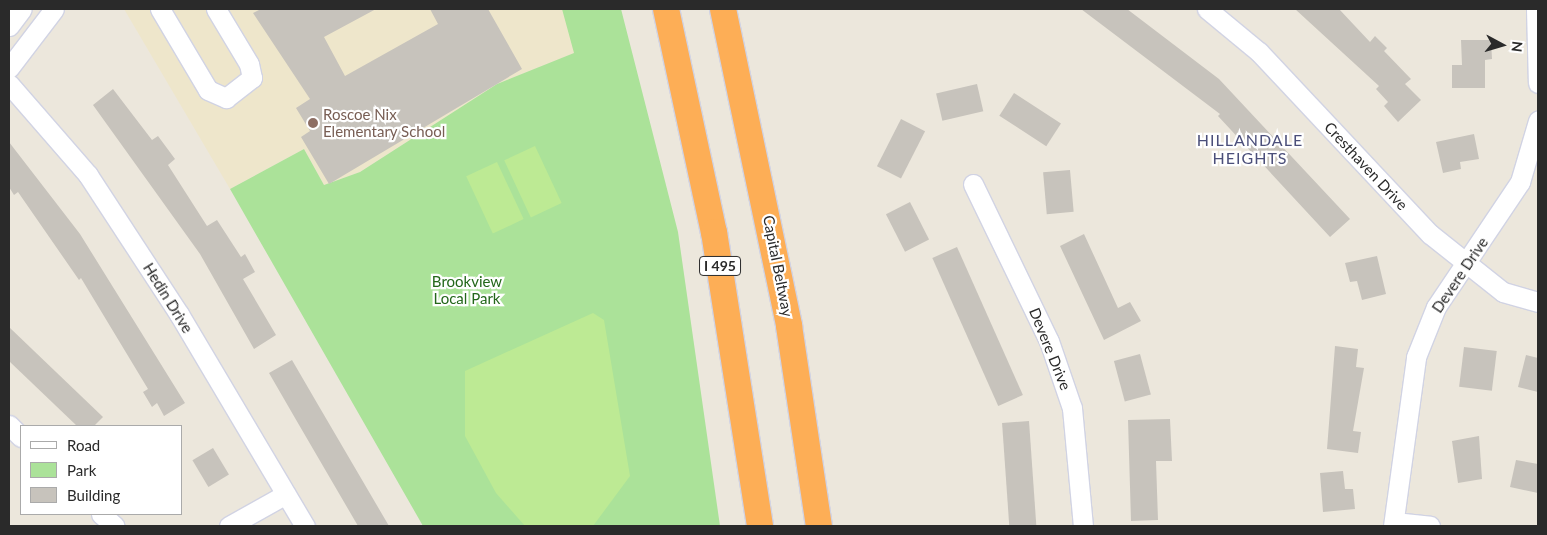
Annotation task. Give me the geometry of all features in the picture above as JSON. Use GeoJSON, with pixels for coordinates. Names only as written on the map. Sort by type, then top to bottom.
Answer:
{"type":"FeatureCollection","features":[{"type":"Feature","properties":{"kind":"highway","name":"I 495"},"geometry":{"type":"LineString","coordinates":[[666,9],[714,232],[760,526]]}},
{"type":"Feature","properties":{"kind":"highway","name":"Capital Beltway"},"geometry":{"type":"LineString","coordinates":[[724,9],[789,326],[819,526]]}},
{"type":"Feature","properties":{"kind":"street"},"geometry":{"type":"LineString","coordinates":[[9,26],[22,9]]}},
{"type":"Feature","properties":{"kind":"street"},"geometry":{"type":"LineString","coordinates":[[9,68],[54,9]]}},
{"type":"Feature","properties":{"kind":"street"},"geometry":{"type":"LineString","coordinates":[[160,9],[208,90],[226,98],[252,78],[249,64],[216,9]]}},
{"type":"Feature","properties":{"kind":"street","name":"Cresthaven Drive"},"geometry":{"type":"LineString","coordinates":[[1207,9],[1258,52],[1430,234],[1467,266],[1503,292],[1538,302]]}},
{"type":"Feature","properties":{"kind":"street"},"geometry":{"type":"LineString","coordinates":[[1536,9],[1538,83]]}},
{"type":"Feature","properties":{"kind":"street","name":"Hedin Drive"},"geometry":{"type":"LineString","coordinates":[[9,84],[88,175],[179,314],[305,526]]}},
{"type":"Feature","properties":{"kind":"street","name":"Devere Drive"},"geometry":{"type":"LineString","coordinates":[[1394,524],[1416,358],[1436,307],[1467,266],[1520,182],[1538,121]]}},
{"type":"Feature","properties":{"kind":"street","name":"Devere Drive"},"geometry":{"type":"LineString","coordinates":[[973,184],[1049,341],[1072,408],[1083,526]]}},
{"type":"Feature","properties":{"kind":"street"},"geometry":{"type":"LineString","coordinates":[[9,425],[20,436]]}},
{"type":"Feature","properties":{"kind":"street"},"geometry":{"type":"LineString","coordinates":[[228,526],[286,494]]}},
{"type":"Feature","properties":{"kind":"street"},"geometry":{"type":"LineString","coordinates":[[102,515],[115,526]]}},
{"type":"Feature","properties":{"kind":"street"},"geometry":{"type":"LineString","coordinates":[[1394,524],[1430,526]]}},
{"type":"Feature","properties":{"kind":"shaded area","name":"Roscoe Nix Elementary School"},"geometry":{"type":"Polygon","coordinates":[[[124,9],[567,9],[577,52],[497,84],[360,172],[324,185],[304,149],[230,189],[124,9]]]}},
{"type":"Feature","properties":{"kind":"green space","name":"Brookview Local Park"},"geometry":{"type":"Polygon","coordinates":[[[562,9],[621,9],[678,232],[720,526],[423,526],[230,189],[304,149],[324,185],[360,172],[497,84],[574,53],[562,9]]]}},
{"type":"Feature","properties":{"kind":"green space"},"geometry":{"type":"Polygon","coordinates":[[[535,146],[562,203],[531,217],[504,160],[535,146]]]}},
{"type":"Feature","properties":{"kind":"green space"},"geometry":{"type":"Polygon","coordinates":[[[497,162],[524,219],[493,233],[466,176],[497,162]]]}},
{"type":"Feature","properties":{"kind":"green space"},"geometry":{"type":"Polygon","coordinates":[[[593,313],[604,320],[630,476],[593,526],[525,526],[496,493],[465,436],[465,371],[593,313]]]}},
{"type":"Feature","properties":{"kind":"building"},"geometry":{"type":"Polygon","coordinates":[[[261,9],[376,9],[324,37],[345,76],[438,24],[430,9],[488,9],[522,69],[329,184],[301,137],[310,131],[296,108],[310,99],[253,13],[261,9]]]}},
{"type":"Feature","properties":{"kind":"building"},"geometry":{"type":"Polygon","coordinates":[[[1081,9],[1127,9],[1219,79],[1350,219],[1330,237],[1218,116],[1220,114],[1081,9]]]}},
{"type":"Feature","properties":{"kind":"building"},"geometry":{"type":"Polygon","coordinates":[[[1295,9],[1339,9],[1370,42],[1375,36],[1387,48],[1384,51],[1411,79],[1405,84],[1421,100],[1398,122],[1384,106],[1388,102],[1376,89],[1379,86],[1295,9]]]}},
{"type":"Feature","properties":{"kind":"building"},"geometry":{"type":"Polygon","coordinates":[[[1461,40],[1491,40],[1492,59],[1485,60],[1485,88],[1452,88],[1452,65],[1462,65],[1461,40]]]}},
{"type":"Feature","properties":{"kind":"building"},"geometry":{"type":"Polygon","coordinates":[[[977,84],[983,111],[942,121],[936,93],[977,84]]]}},
{"type":"Feature","properties":{"kind":"building"},"geometry":{"type":"Polygon","coordinates":[[[113,89],[152,140],[158,136],[175,159],[168,165],[207,226],[217,220],[241,257],[245,254],[255,272],[243,279],[276,335],[254,349],[200,254],[93,105],[113,89]]]}},
{"type":"Feature","properties":{"kind":"building"},"geometry":{"type":"Polygon","coordinates":[[[1014,93],[1061,123],[1046,146],[999,116],[1014,93]]]}},
{"type":"Feature","properties":{"kind":"building"},"geometry":{"type":"Polygon","coordinates":[[[901,119],[925,131],[901,178],[877,166],[901,119]]]}},
{"type":"Feature","properties":{"kind":"building"},"geometry":{"type":"Polygon","coordinates":[[[1474,134],[1479,159],[1460,162],[1461,169],[1443,173],[1436,142],[1474,134]]]}},
{"type":"Feature","properties":{"kind":"building"},"geometry":{"type":"Polygon","coordinates":[[[9,142],[80,234],[185,403],[164,416],[157,403],[152,407],[143,392],[148,389],[81,278],[79,280],[18,192],[14,195],[9,187],[9,142]]]}},
{"type":"Feature","properties":{"kind":"building"},"geometry":{"type":"Polygon","coordinates":[[[1070,170],[1074,212],[1047,214],[1043,172],[1070,170]]]}},
{"type":"Feature","properties":{"kind":"building"},"geometry":{"type":"Polygon","coordinates":[[[910,202],[929,239],[905,252],[886,214],[910,202]]]}},
{"type":"Feature","properties":{"kind":"building"},"geometry":{"type":"Polygon","coordinates":[[[1084,234],[1118,308],[1130,302],[1141,321],[1104,340],[1060,246],[1084,234]]]}},
{"type":"Feature","properties":{"kind":"building"},"geometry":{"type":"Polygon","coordinates":[[[957,247],[1023,395],[998,406],[932,258],[957,247]]]}},
{"type":"Feature","properties":{"kind":"building"},"geometry":{"type":"Polygon","coordinates":[[[1377,256],[1386,294],[1362,300],[1357,281],[1350,282],[1345,263],[1377,256]]]}},
{"type":"Feature","properties":{"kind":"building"},"geometry":{"type":"Polygon","coordinates":[[[9,327],[103,417],[95,425],[76,425],[9,361],[9,327]]]}},
{"type":"Feature","properties":{"kind":"building"},"geometry":{"type":"Polygon","coordinates":[[[1335,346],[1358,349],[1356,367],[1364,368],[1353,431],[1361,432],[1358,453],[1327,449],[1335,346]]]}},
{"type":"Feature","properties":{"kind":"building"},"geometry":{"type":"Polygon","coordinates":[[[1464,347],[1497,351],[1492,391],[1459,387],[1464,347]]]}},
{"type":"Feature","properties":{"kind":"building"},"geometry":{"type":"Polygon","coordinates":[[[1140,354],[1151,395],[1125,402],[1114,361],[1140,354]]]}},
{"type":"Feature","properties":{"kind":"building"},"geometry":{"type":"Polygon","coordinates":[[[1526,355],[1538,358],[1538,392],[1518,387],[1526,355]]]}},
{"type":"Feature","properties":{"kind":"building"},"geometry":{"type":"Polygon","coordinates":[[[292,360],[389,526],[358,526],[269,373],[292,360]]]}},
{"type":"Feature","properties":{"kind":"building"},"geometry":{"type":"Polygon","coordinates":[[[1170,419],[1172,461],[1156,461],[1158,520],[1131,521],[1128,420],[1170,419]]]}},
{"type":"Feature","properties":{"kind":"building"},"geometry":{"type":"Polygon","coordinates":[[[1029,421],[1036,526],[1009,526],[1002,423],[1029,421]]]}},
{"type":"Feature","properties":{"kind":"building"},"geometry":{"type":"Polygon","coordinates":[[[1479,436],[1482,479],[1458,483],[1452,441],[1479,436]]]}},
{"type":"Feature","properties":{"kind":"building"},"geometry":{"type":"Polygon","coordinates":[[[213,448],[229,475],[208,487],[192,460],[213,448]]]}},
{"type":"Feature","properties":{"kind":"building"},"geometry":{"type":"Polygon","coordinates":[[[1516,460],[1538,464],[1538,493],[1510,487],[1516,460]]]}},
{"type":"Feature","properties":{"kind":"building"},"geometry":{"type":"Polygon","coordinates":[[[1343,471],[1345,489],[1353,489],[1355,509],[1323,512],[1320,473],[1343,471]]]}},
{"type":"Feature","properties":{"kind":"place","name":"Roscoe Nix Elementary School"},"geometry":{"type":"Point","coordinates":[313,123]}},
{"type":"Feature","properties":{"kind":"district","name":"HILLANDALE HEIGHTS"},"geometry":{"type":"Point","coordinates":[1250,149]}}]}
